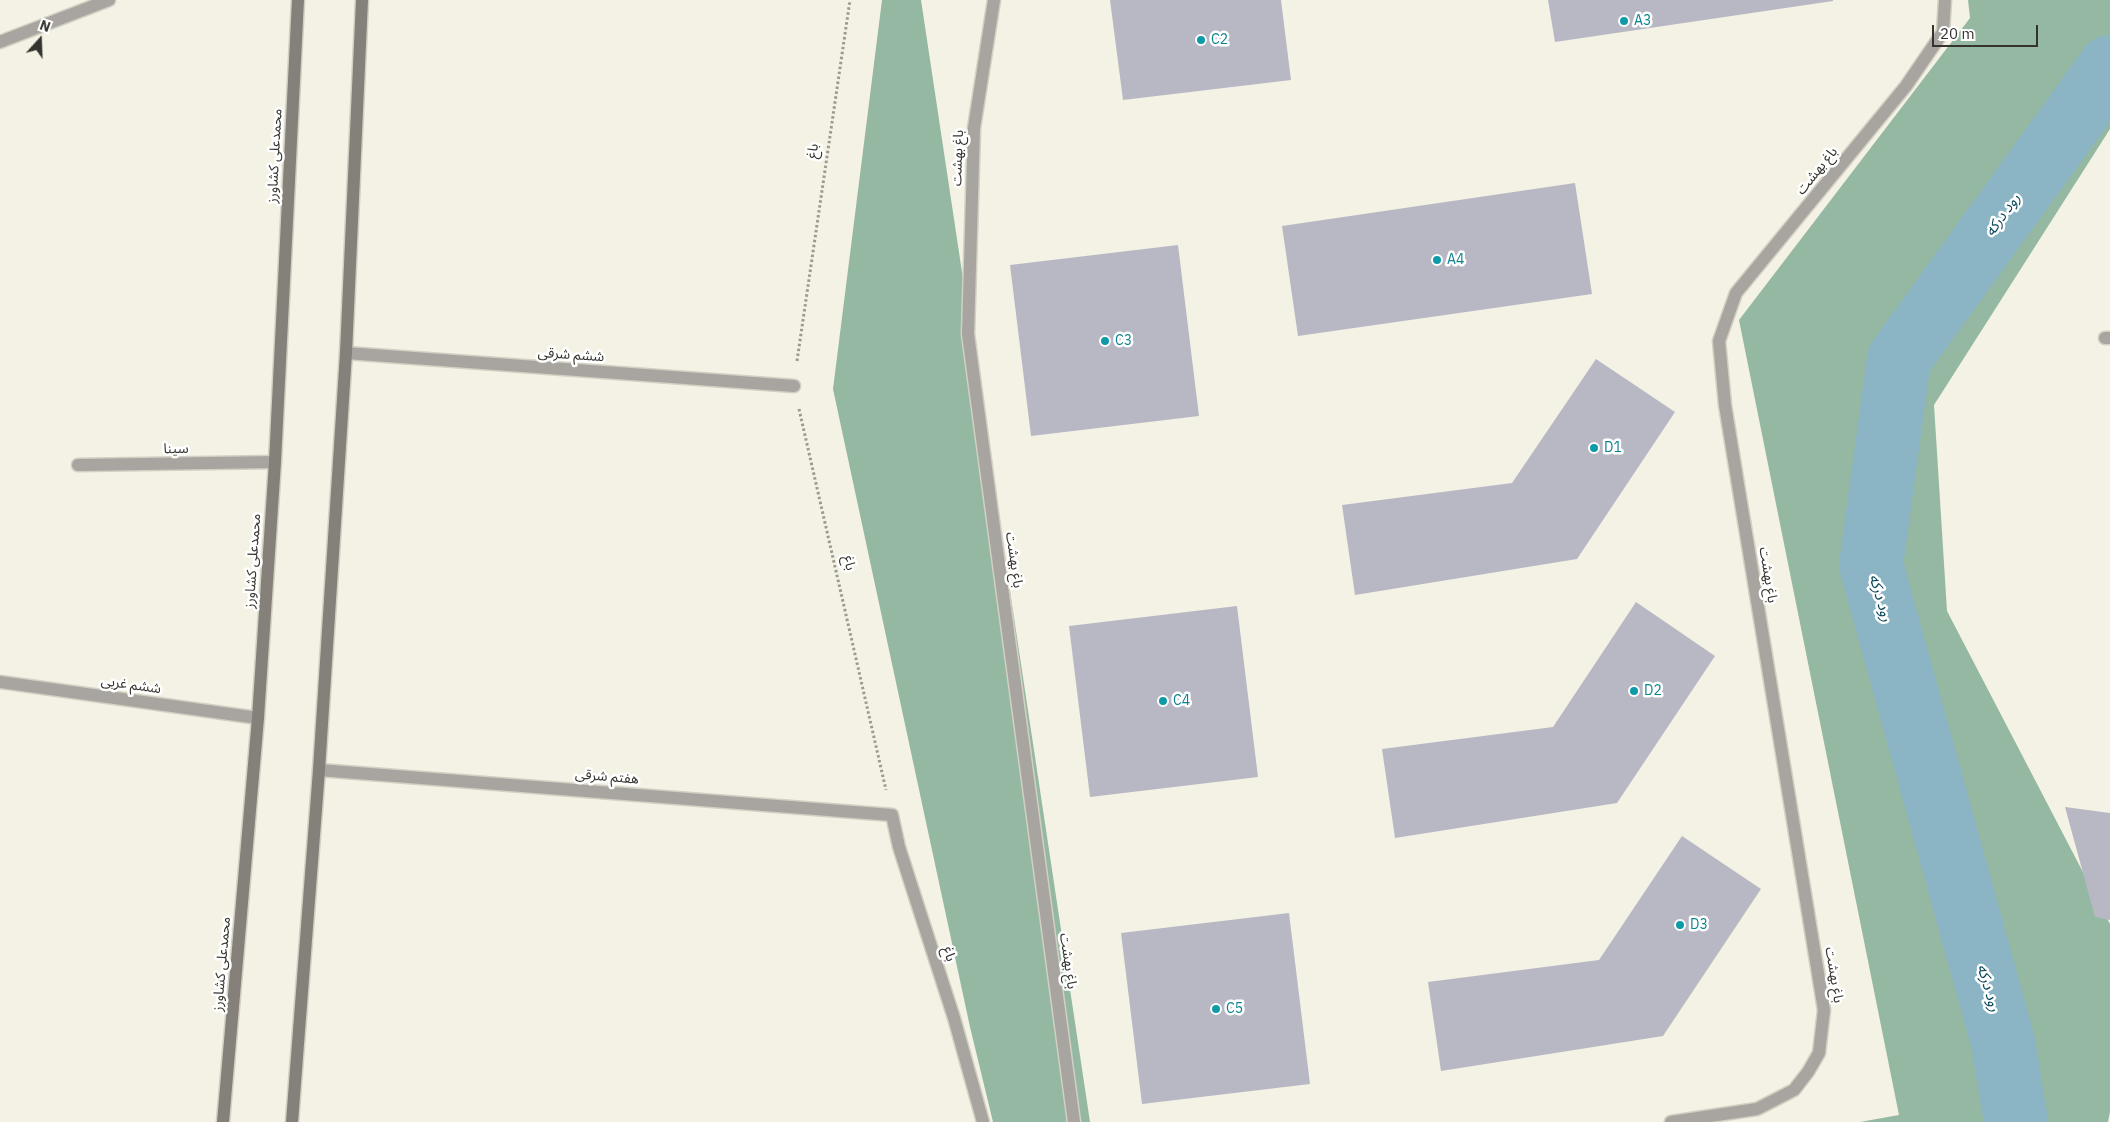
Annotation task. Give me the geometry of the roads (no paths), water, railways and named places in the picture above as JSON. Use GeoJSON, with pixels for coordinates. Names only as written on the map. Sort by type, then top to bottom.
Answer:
{"type":"FeatureCollection","features":[{"type":"Feature","properties":{"kind":"main road","name":"محمدعلی کشاورز"},"geometry":{"type":"LineString","coordinates":[[223,1122],[258,718],[275,462],[298,0]]}},
{"type":"Feature","properties":{"kind":"main road"},"geometry":{"type":"LineString","coordinates":[[292,1122],[319,770],[346,353],[362,0]]}},
{"type":"Feature","properties":{"kind":"street"},"geometry":{"type":"LineString","coordinates":[[0,42],[108,0]]}},
{"type":"Feature","properties":{"kind":"street","name":"باغ بهشت"},"geometry":{"type":"LineString","coordinates":[[994,0],[974,128],[968,334],[1074,1122]]}},
{"type":"Feature","properties":{"kind":"street","name":"باغ بهشت"},"geometry":{"type":"LineString","coordinates":[[1671,1122],[1757,1109],[1794,1090],[1808,1072],[1819,1053],[1824,1010],[1725,405],[1719,342],[1736,293],[1906,86],[1943,32],[1945,0]]}},
{"type":"Feature","properties":{"kind":"street","name":"ششم شرقی"},"geometry":{"type":"LineString","coordinates":[[346,353],[794,386]]}},
{"type":"Feature","properties":{"kind":"street","name":"سینا"},"geometry":{"type":"LineString","coordinates":[[78,465],[275,462]]}},
{"type":"Feature","properties":{"kind":"street","name":"ششم غربی"},"geometry":{"type":"LineString","coordinates":[[0,682],[258,718]]}},
{"type":"Feature","properties":{"kind":"street","name":"هفتم شرقی"},"geometry":{"type":"LineString","coordinates":[[319,770],[892,815]]}},
{"type":"Feature","properties":{"kind":"street","name":"باغ"},"geometry":{"type":"LineString","coordinates":[[892,815],[899,847],[954,1018],[983,1122]]}},
{"type":"Feature","properties":{"kind":"waterway","name":"رود درکه"},"geometry":{"type":"LineString","coordinates":[[2016,1122],[2003,1042],[1871,565],[1899,359],[2110,67]]}},
{"type":"Feature","properties":{"kind":"place","name":"A3"},"geometry":{"type":"Point","coordinates":[1624,21]}},
{"type":"Feature","properties":{"kind":"place","name":"C2"},"geometry":{"type":"Point","coordinates":[1201,40]}},
{"type":"Feature","properties":{"kind":"place","name":"A4"},"geometry":{"type":"Point","coordinates":[1437,260]}},
{"type":"Feature","properties":{"kind":"place","name":"C3"},"geometry":{"type":"Point","coordinates":[1105,341]}},
{"type":"Feature","properties":{"kind":"place","name":"D1"},"geometry":{"type":"Point","coordinates":[1594,448]}},
{"type":"Feature","properties":{"kind":"place","name":"D2"},"geometry":{"type":"Point","coordinates":[1634,691]}},
{"type":"Feature","properties":{"kind":"place","name":"C4"},"geometry":{"type":"Point","coordinates":[1163,701]}},
{"type":"Feature","properties":{"kind":"place","name":"D3"},"geometry":{"type":"Point","coordinates":[1680,925]}},
{"type":"Feature","properties":{"kind":"place","name":"C5"},"geometry":{"type":"Point","coordinates":[1216,1009]}}]}
